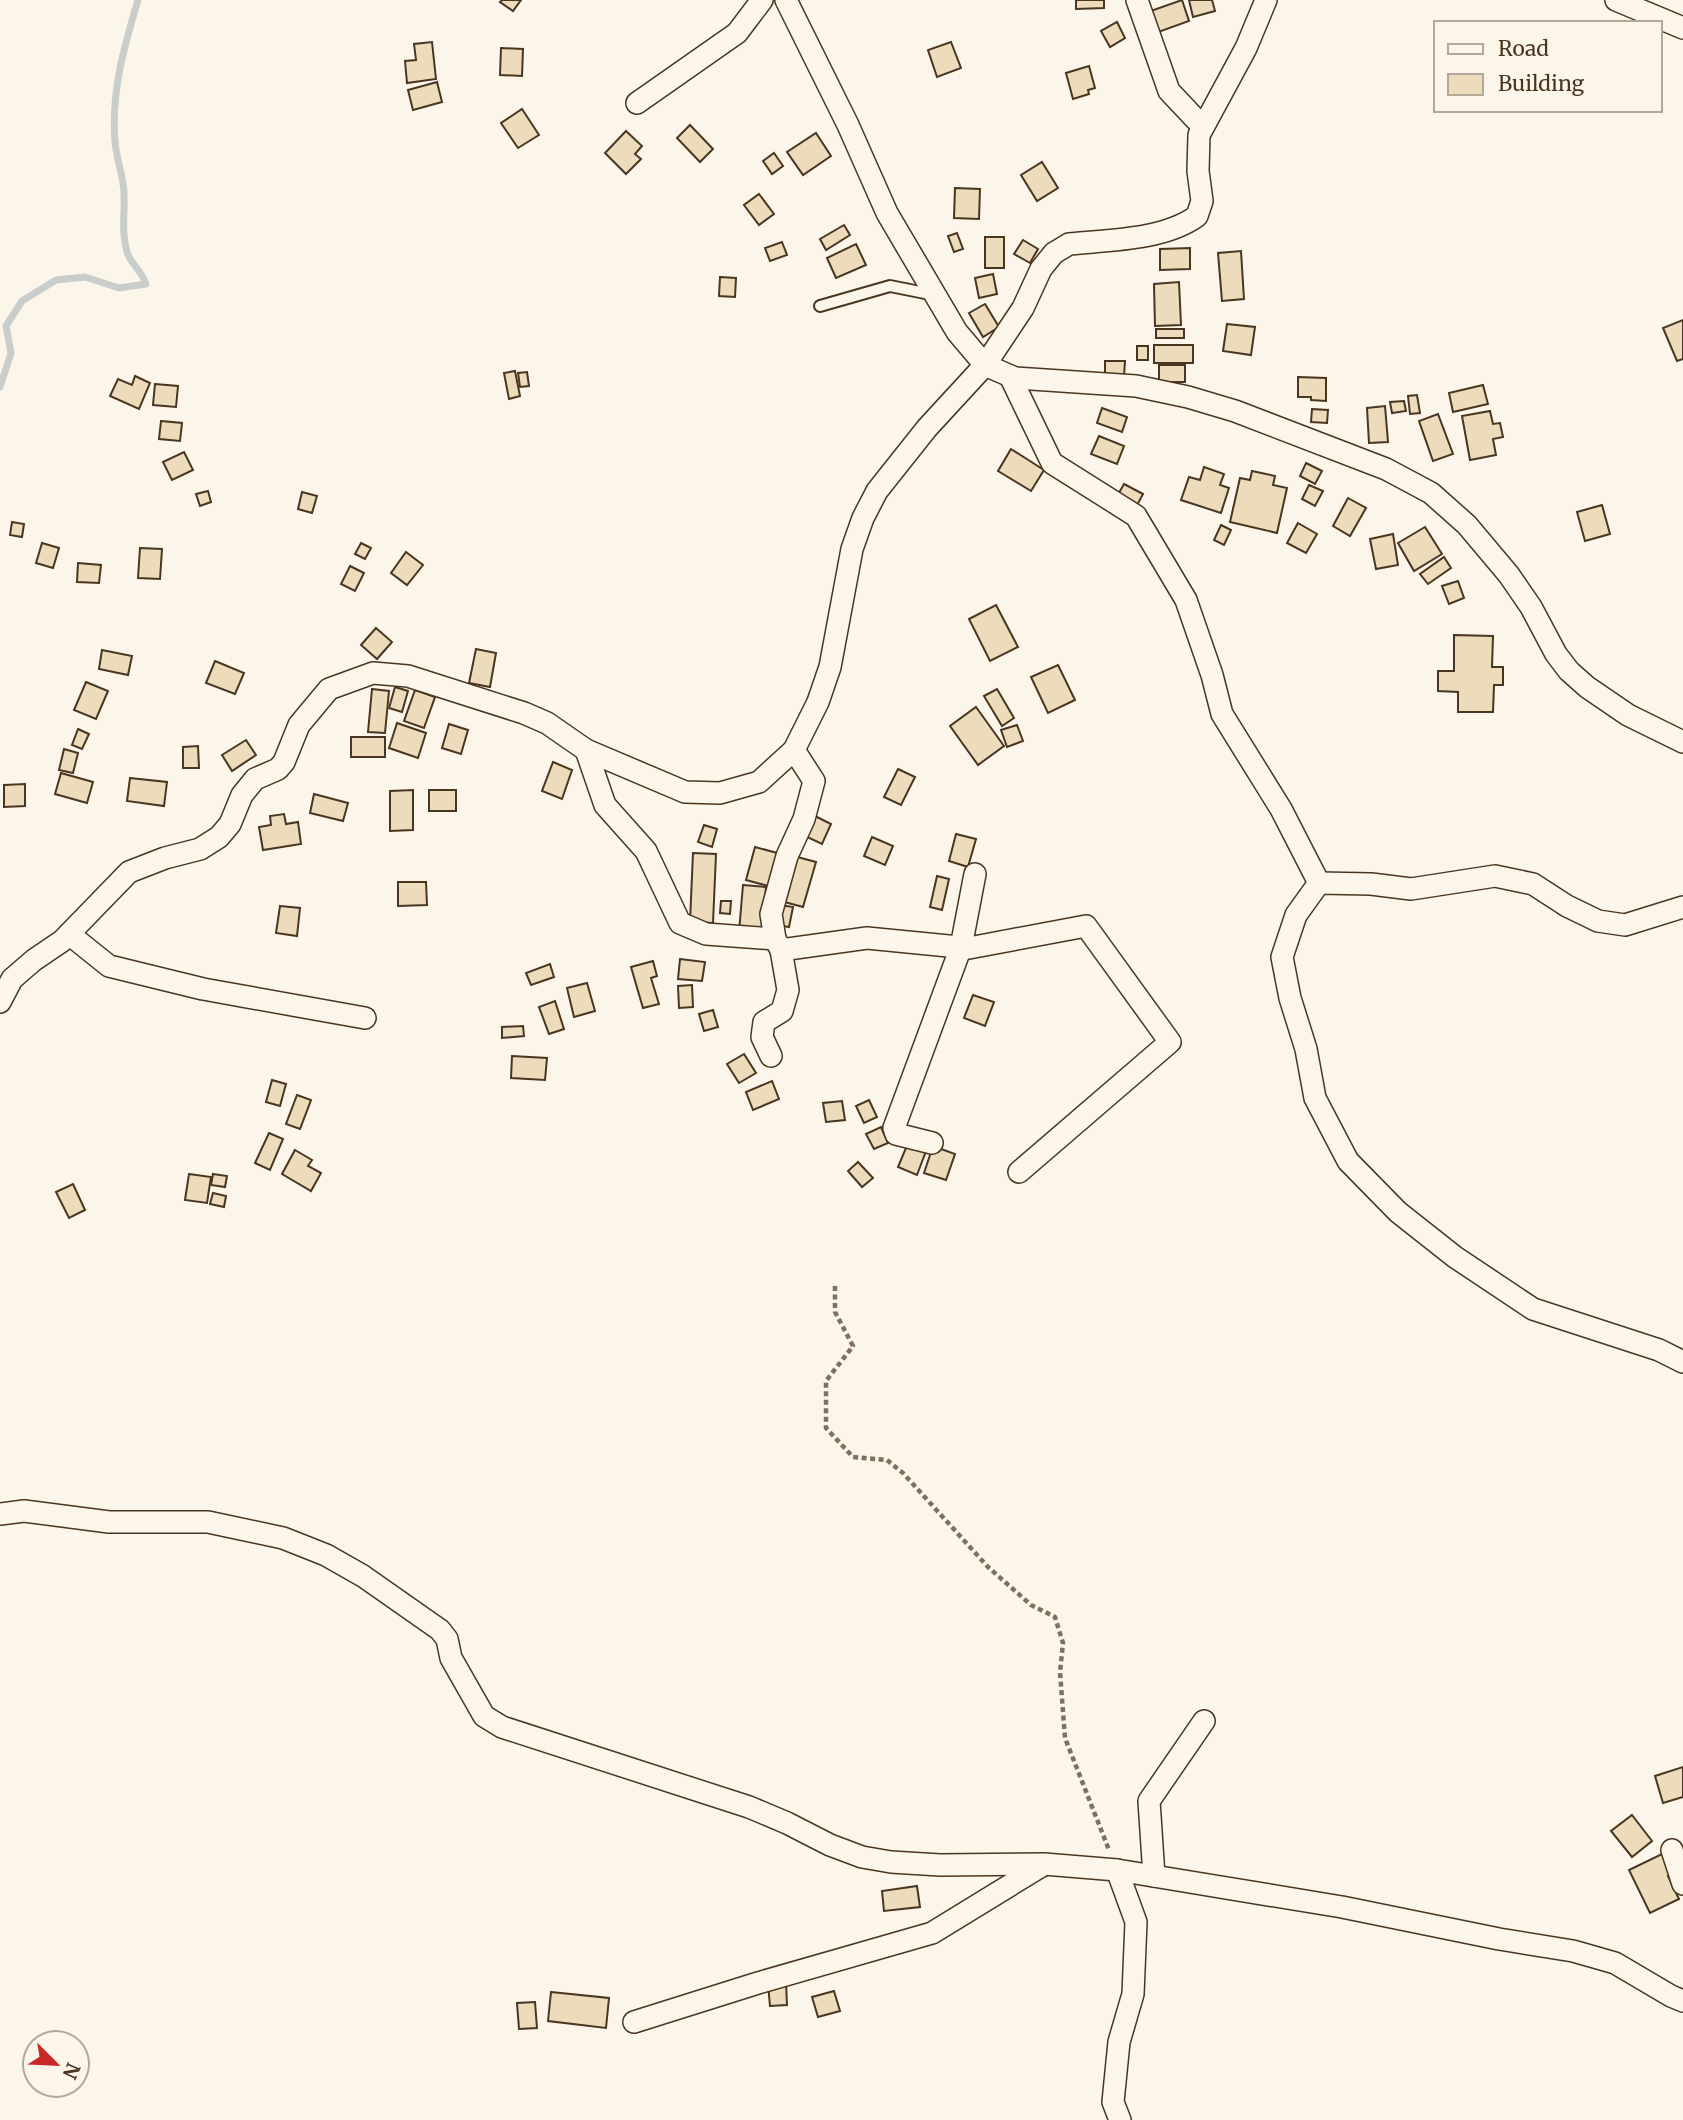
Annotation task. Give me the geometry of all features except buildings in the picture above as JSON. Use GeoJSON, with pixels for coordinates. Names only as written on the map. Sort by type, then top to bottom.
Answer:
{"type":"FeatureCollection","features":[{"type":"Feature","properties":{"kind":"street"},"geometry":{"type":"LineString","coordinates":[[637,103],[737,33],[762,0]]}},
{"type":"Feature","properties":{"kind":"street"},"geometry":{"type":"LineString","coordinates":[[786,0],[848,125],[887,213],[957,332],[985,365],[1015,378],[1136,386],[1188,397],[1235,411],[1386,468],[1431,493],[1487,547],[1531,607],[1556,654],[1569,671],[1628,715],[1683,742]]}},
{"type":"Feature","properties":{"kind":"street"},"geometry":{"type":"LineString","coordinates":[[1136,0],[1169,91],[1203,127]]}},
{"type":"Feature","properties":{"kind":"street"},"geometry":{"type":"LineString","coordinates":[[0,1002],[12,979],[62,940],[129,872],[165,858],[200,849],[219,836],[230,824],[242,795],[255,779],[278,769],[284,762],[299,725],[329,689],[373,673],[408,676],[524,713],[547,723],[586,750],[685,792],[720,793],[759,782],[794,750],[818,702],[830,667],[852,549],[863,518],[877,491],[927,428],[985,365],[1023,308],[1041,269],[1061,247],[1069,244],[1131,239],[1180,226],[1197,216],[1202,201],[1198,145],[1203,127],[1246,48],[1266,0]]}},
{"type":"Feature","properties":{"kind":"street"},"geometry":{"type":"LineString","coordinates":[[1616,0],[1683,28]]}},
{"type":"Feature","properties":{"kind":"street"},"geometry":{"type":"LineString","coordinates":[[1010,376],[1052,463],[1136,516],[1185,600],[1212,675],[1222,714],[1281,809],[1319,883]]}},
{"type":"Feature","properties":{"kind":"street"},"geometry":{"type":"LineString","coordinates":[[586,750],[605,805],[646,851],[680,923],[706,934],[778,945],[867,938],[969,948],[1086,926],[1170,1042],[1018,1172]]}},
{"type":"Feature","properties":{"kind":"street"},"geometry":{"type":"LineString","coordinates":[[771,1056],[762,1037],[764,1022],[782,1011],[788,990],[771,914],[787,856],[804,819],[814,781],[794,750]]}},
{"type":"Feature","properties":{"kind":"street"},"geometry":{"type":"LineString","coordinates":[[932,1143],[896,1134],[894,1128],[961,947],[975,873]]}},
{"type":"Feature","properties":{"kind":"street"},"geometry":{"type":"LineString","coordinates":[[1319,883],[1371,884],[1410,889],[1495,876],[1533,884],[1567,906],[1598,921],[1625,925],[1683,906]]}},
{"type":"Feature","properties":{"kind":"street"},"geometry":{"type":"LineString","coordinates":[[1319,883],[1296,915],[1282,957],[1290,998],[1306,1049],[1315,1098],[1348,1161],[1408,1219],[1455,1257],[1533,1309],[1659,1350],[1683,1362]]}},
{"type":"Feature","properties":{"kind":"street"},"geometry":{"type":"LineString","coordinates":[[69,933],[109,966],[203,989],[365,1018]]}},
{"type":"Feature","properties":{"kind":"street"},"geometry":{"type":"LineString","coordinates":[[0,1514],[24,1511],[109,1522],[208,1522],[283,1538],[326,1555],[363,1576],[440,1630],[447,1639],[451,1658],[484,1716],[502,1727],[749,1807],[862,1857],[940,1865],[1044,1864],[1117,1870],[1342,1907],[1582,1953],[1615,1963],[1683,2001]]}},
{"type":"Feature","properties":{"kind":"street"},"geometry":{"type":"LineString","coordinates":[[1154,1876],[1149,1801],[1204,1721]]}},
{"type":"Feature","properties":{"kind":"street"},"geometry":{"type":"LineString","coordinates":[[1672,1850],[1683,1884]]}},
{"type":"Feature","properties":{"kind":"street"},"geometry":{"type":"LineString","coordinates":[[634,2022],[932,1933],[1044,1864]]}},
{"type":"Feature","properties":{"kind":"street"},"geometry":{"type":"LineString","coordinates":[[1117,1870],[1136,1922],[1133,1994],[1119,2042],[1113,2102],[1120,2120]]}},
{"type":"Feature","properties":{"kind":"lane"},"geometry":{"type":"LineString","coordinates":[[820,306],[890,286],[935,295]]}},
{"type":"Feature","properties":{"kind":"path"},"geometry":{"type":"LineString","coordinates":[[835,1286],[835,1312],[853,1346],[826,1381],[826,1428],[853,1457],[887,1460],[903,1473],[988,1567],[1031,1605],[1055,1617],[1063,1643],[1060,1672],[1065,1738],[1117,1870]]}},
{"type":"Feature","properties":{"kind":"waterway"},"geometry":{"type":"LineString","coordinates":[[0,387],[11,353],[6,326],[22,301],[56,280],[85,277],[119,288],[146,284],[125,244],[124,188],[114,123],[120,70],[138,0]]}}]}
